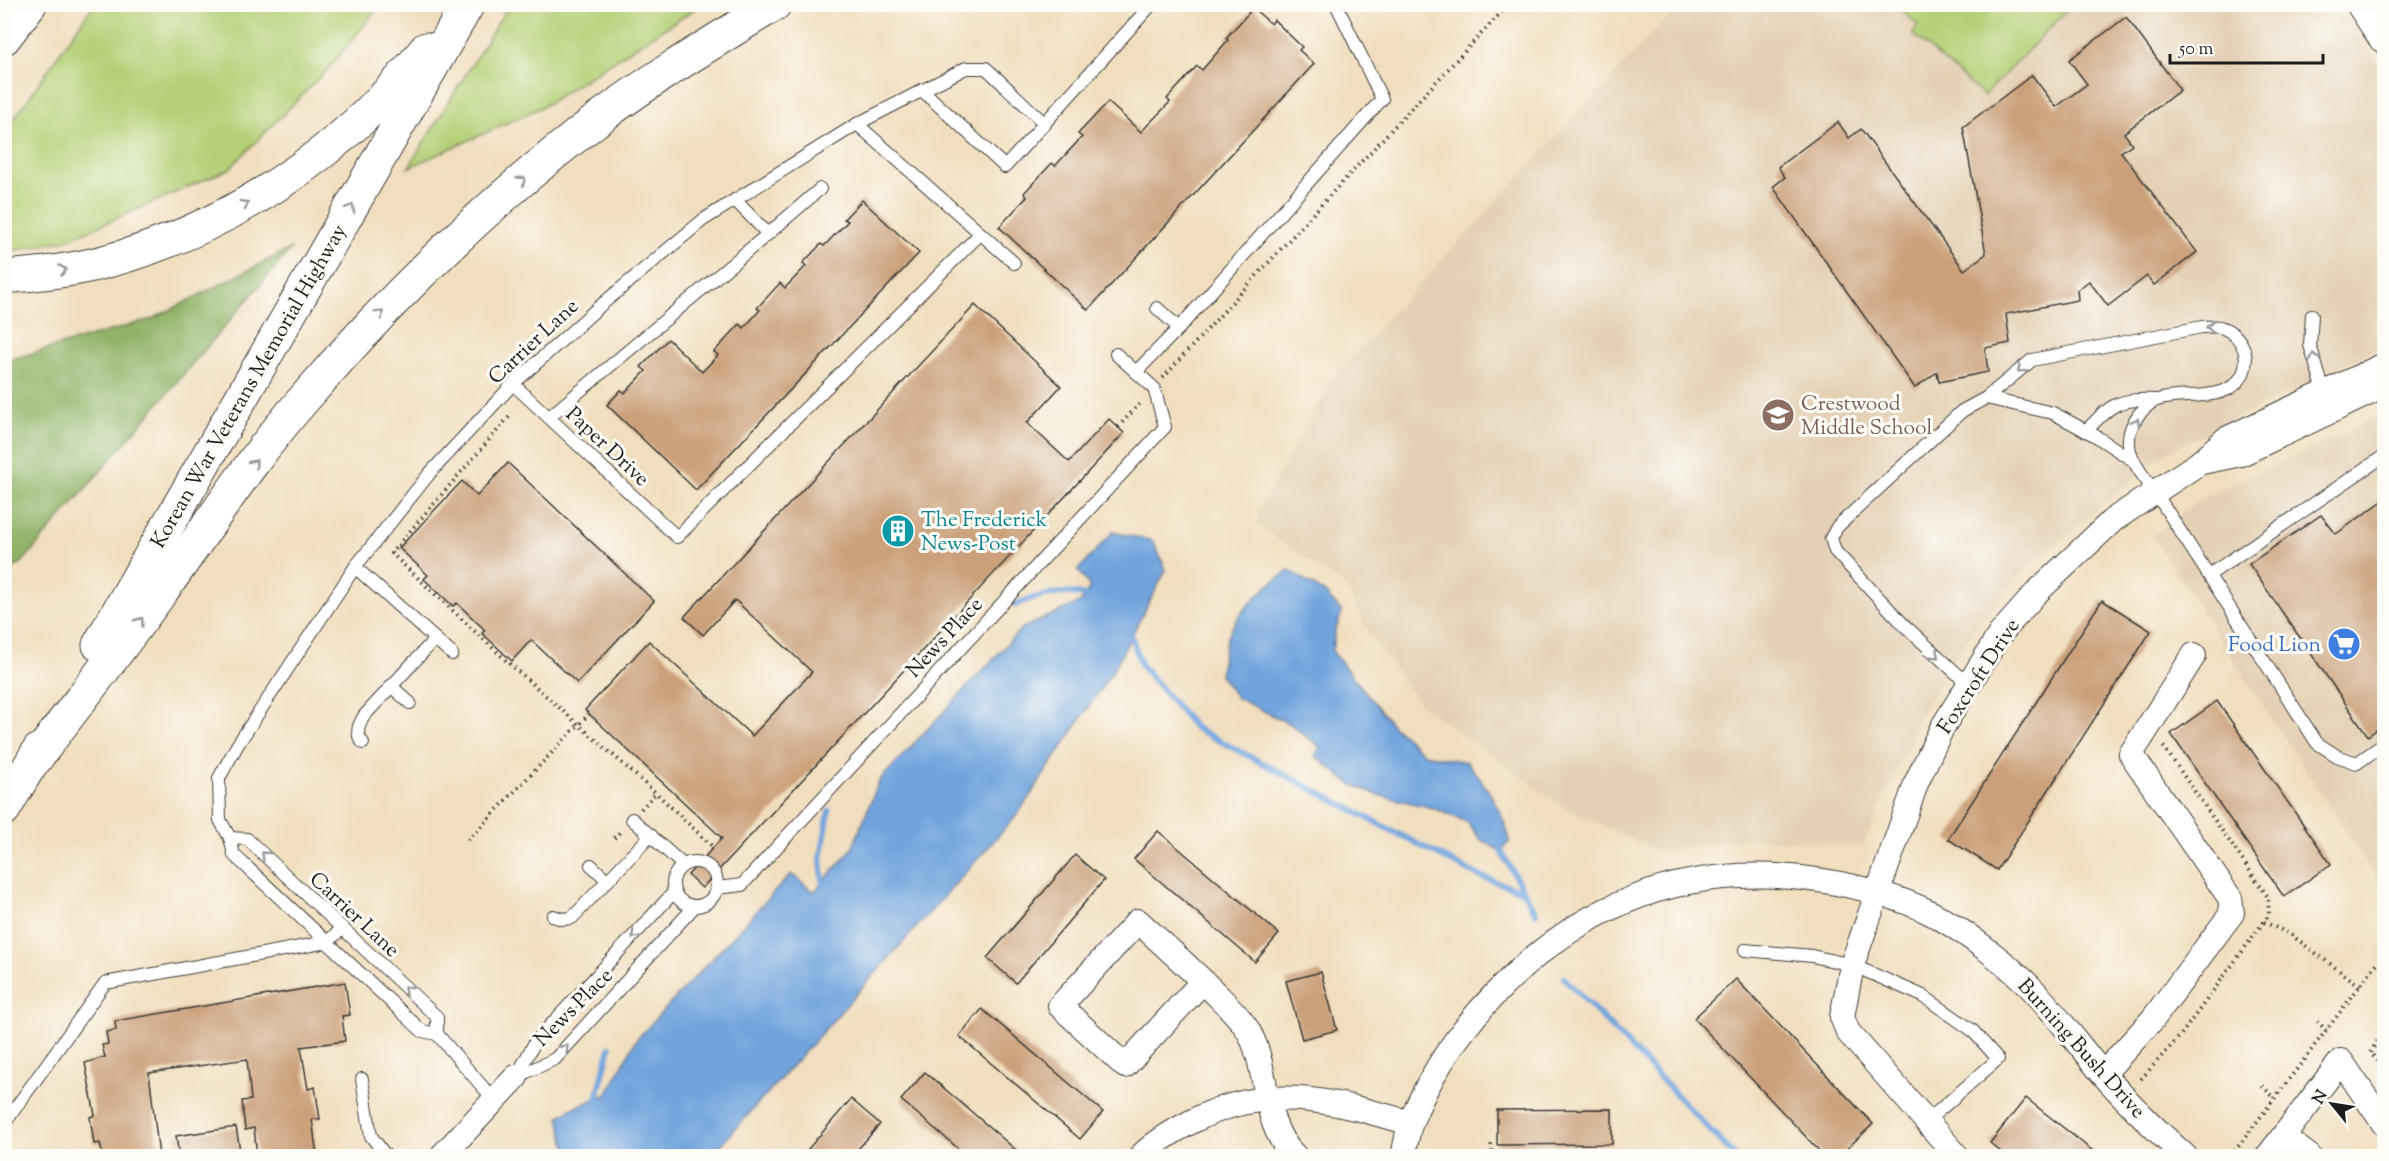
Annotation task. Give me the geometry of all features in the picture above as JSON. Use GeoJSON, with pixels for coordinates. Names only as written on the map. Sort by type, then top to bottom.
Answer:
{"type":"FeatureCollection","features":[{"type":"Feature","properties":{"kind":"main road"},"geometry":{"type":"LineString","coordinates":[[4,38],[30,4]]}},
{"type":"Feature","properties":{"kind":"main road"},"geometry":{"type":"LineString","coordinates":[[4,278],[51,273],[115,258],[170,240],[222,216],[276,186],[323,151],[368,111],[417,62],[460,4]]}},
{"type":"Feature","properties":{"kind":"main road","name":"Korean War Veterans Memorial Highway"},"geometry":{"type":"LineString","coordinates":[[28,768],[468,4]]}},
{"type":"Feature","properties":{"kind":"main road"},"geometry":{"type":"LineString","coordinates":[[4,809],[28,768],[160,595],[233,489],[302,401],[374,320],[442,252],[518,183],[598,119],[682,61],[775,4]]}},
{"type":"Feature","properties":{"kind":"main road"},"geometry":{"type":"LineString","coordinates":[[2363,4],[2385,36]]}},
{"type":"Feature","properties":{"kind":"street","name":"Foxcroft Drive"},"geometry":{"type":"LineString","coordinates":[[1957,1156],[1848,1032],[1842,1017],[1852,965],[1879,892],[1897,834],[1917,781],[1942,728],[2000,634],[2037,592],[2113,520],[2199,463],[2226,439],[2385,365]]}},
{"type":"Feature","properties":{"kind":"street","name":"Foxcroft Drive"},"geometry":{"type":"LineString","coordinates":[[2199,463],[2241,454],[2385,386]]}},
{"type":"Feature","properties":{"kind":"street"},"geometry":{"type":"LineString","coordinates":[[2103,1074],[2152,1019],[2232,914],[2230,898],[2131,754],[2194,655]]}},
{"type":"Feature","properties":{"kind":"street","name":"Burning Bush Drive"},"geometry":{"type":"LineString","coordinates":[[1403,1156],[1411,1123],[1437,1069],[1472,1017],[1533,956],[1578,925],[1617,904],[1670,886],[1716,876],[1748,874],[1799,877],[1879,892],[1932,914],[1988,951],[2036,993],[2146,1122],[2186,1156]]}},
{"type":"Feature","properties":{"kind":"street"},"geometry":{"type":"LineString","coordinates":[[1203,981],[1125,1066],[1060,1006],[1138,921],[1203,981],[1230,1008],[1248,1031],[1260,1058],[1278,1134],[1295,1156]]}},
{"type":"Feature","properties":{"kind":"street"},"geometry":{"type":"LineString","coordinates":[[2268,1156],[2341,1061],[2385,1124]]}},
{"type":"Feature","properties":{"kind":"street"},"geometry":{"type":"LineString","coordinates":[[442,1156],[516,1077]]}},
{"type":"Feature","properties":{"kind":"street"},"geometry":{"type":"LineString","coordinates":[[1141,1156],[1168,1134],[1206,1114],[1243,1101],[1320,1100],[1411,1123]]}},
{"type":"Feature","properties":{"kind":"street"},"geometry":{"type":"LineString","coordinates":[[2283,1137],[2309,1156]]}},
{"type":"Feature","properties":{"kind":"lane"},"geometry":{"type":"LineString","coordinates":[[922,90],[1005,166],[1152,4]]}},
{"type":"Feature","properties":{"kind":"lane"},"geometry":{"type":"LineString","coordinates":[[1136,372],[1179,328],[1382,99],[1336,4]]}},
{"type":"Feature","properties":{"kind":"lane","name":"Carrier Lane"},"geometry":{"type":"LineString","coordinates":[[494,1100],[437,1034],[422,1031],[234,855],[230,838],[220,820],[219,778],[238,744],[355,567],[430,473],[513,384],[600,306],[703,220],[857,124],[966,68],[986,68],[1045,124]]}},
{"type":"Feature","properties":{"kind":"lane"},"geometry":{"type":"LineString","coordinates":[[857,124],[1014,263]]}},
{"type":"Feature","properties":{"kind":"lane"},"geometry":{"type":"LineString","coordinates":[[549,417],[820,189]]}},
{"type":"Feature","properties":{"kind":"lane"},"geometry":{"type":"LineString","coordinates":[[735,201],[768,234]]}},
{"type":"Feature","properties":{"kind":"lane","name":"Paper Drive"},"geometry":{"type":"LineString","coordinates":[[513,384],[677,537],[980,234]]}},
{"type":"Feature","properties":{"kind":"lane"},"geometry":{"type":"LineString","coordinates":[[1157,308],[1179,328]]}},
{"type":"Feature","properties":{"kind":"lane"},"geometry":{"type":"LineString","coordinates":[[2241,454],[2256,438],[2298,419],[2320,404],[2322,386],[2310,345],[2312,315]]}},
{"type":"Feature","properties":{"kind":"lane"},"geometry":{"type":"LineString","coordinates":[[1968,684],[1904,625],[1835,551],[1831,538],[1837,527],[1962,411],[1986,398],[2032,360],[2202,327],[2219,327],[2234,334],[2244,345],[2247,360],[2241,377],[2231,387],[2215,394],[2155,400],[2131,399],[2116,404],[2102,414],[2086,431]]}},
{"type":"Feature","properties":{"kind":"lane"},"geometry":{"type":"LineString","coordinates":[[1116,354],[1154,388]]}},
{"type":"Feature","properties":{"kind":"lane","name":"News Place"},"geometry":{"type":"LineString","coordinates":[[717,888],[742,885],[1165,427],[1154,388]]}},
{"type":"Feature","properties":{"kind":"lane"},"geometry":{"type":"LineString","coordinates":[[1986,398],[2054,413],[2131,459],[2155,492],[2318,742],[2337,756],[2357,763],[2385,744]]}},
{"type":"Feature","properties":{"kind":"lane"},"geometry":{"type":"LineString","coordinates":[[2131,459],[2128,442],[2132,424],[2143,409],[2155,400]]}},
{"type":"Feature","properties":{"kind":"lane"},"geometry":{"type":"LineString","coordinates":[[2209,575],[2385,456]]}},
{"type":"Feature","properties":{"kind":"lane"},"geometry":{"type":"LineString","coordinates":[[355,567],[452,654]]}},
{"type":"Feature","properties":{"kind":"lane"},"geometry":{"type":"LineString","coordinates":[[363,743],[358,737],[358,726],[364,716],[435,639]]}},
{"type":"Feature","properties":{"kind":"lane"},"geometry":{"type":"LineString","coordinates":[[391,686],[410,703]]}},
{"type":"Feature","properties":{"kind":"lane"},"geometry":{"type":"LineString","coordinates":[[632,819],[683,865]]}},
{"type":"Feature","properties":{"kind":"lane"},"geometry":{"type":"LineString","coordinates":[[553,916],[562,919],[572,918],[651,836]]}},
{"type":"Feature","properties":{"kind":"lane","name":"Carrier Lane"},"geometry":{"type":"LineString","coordinates":[[230,838],[247,839],[437,1017],[437,1034]]}},
{"type":"Feature","properties":{"kind":"lane"},"geometry":{"type":"LineString","coordinates":[[693,862],[703,863],[712,869],[717,878],[717,888],[713,897],[705,904],[695,906],[679,900],[673,882],[676,872],[683,865],[693,862]]}},
{"type":"Feature","properties":{"kind":"lane"},"geometry":{"type":"LineString","coordinates":[[591,865],[608,881]]}},
{"type":"Feature","properties":{"kind":"lane","name":"News Place"},"geometry":{"type":"LineString","coordinates":[[516,1077],[535,1042],[675,892]]}},
{"type":"Feature","properties":{"kind":"lane","name":"News Place"},"geometry":{"type":"LineString","coordinates":[[516,1077],[555,1059],[695,906]]}},
{"type":"Feature","properties":{"kind":"lane"},"geometry":{"type":"LineString","coordinates":[[4,1124],[105,983],[327,942],[343,928]]}},
{"type":"Feature","properties":{"kind":"lane"},"geometry":{"type":"LineString","coordinates":[[1745,950],[1812,956],[1852,965],[1923,996],[1972,1030],[1998,1059],[1928,1121]]}},
{"type":"Feature","properties":{"kind":"lane"},"geometry":{"type":"LineString","coordinates":[[362,1079],[371,1136],[386,1156]]}},
{"type":"Feature","properties":{"kind":"path"},"geometry":{"type":"LineString","coordinates":[[1118,427],[1509,4]]}},
{"type":"Feature","properties":{"kind":"path"},"geometry":{"type":"LineString","coordinates":[[509,417],[391,553],[511,665],[580,723],[713,847]]}},
{"type":"Feature","properties":{"kind":"path"},"geometry":{"type":"LineString","coordinates":[[468,840],[589,714]]}},
{"type":"Feature","properties":{"kind":"path"},"geometry":{"type":"LineString","coordinates":[[2264,922],[2290,934],[2360,986]]}},
{"type":"Feature","properties":{"kind":"path"},"geometry":{"type":"LineString","coordinates":[[2231,1156],[2378,962]]}},
{"type":"Feature","properties":{"kind":"path"},"geometry":{"type":"LineString","coordinates":[[2317,1022],[2326,1030]]}},
{"type":"Feature","properties":{"kind":"path"},"geometry":{"type":"LineString","coordinates":[[2385,1031],[2370,1053],[2385,1066]]}},
{"type":"Feature","properties":{"kind":"path"},"geometry":{"type":"LineString","coordinates":[[2262,1086],[2275,1098]]}},
{"type":"Feature","properties":{"kind":"path"},"geometry":{"type":"LineString","coordinates":[[1491,1144],[1494,1156]]}},
{"type":"Feature","properties":{"kind":"path"},"geometry":{"type":"LineString","coordinates":[[1595,1156],[1619,1154],[1631,1156]]}},
{"type":"Feature","properties":{"kind":"shaded area","name":"Crestwood Middle School"},"geometry":{"type":"Polygon","coordinates":[[[1679,5],[2337,5],[2384,73],[2384,345],[2162,455],[2020,575],[1971,633],[1922,712],[1863,846],[1755,838],[1658,851],[1567,809],[1422,706],[1369,634],[1347,587],[1256,524],[1260,507],[1335,375],[1679,5]]]}},
{"type":"Feature","properties":{"kind":"shaded area"},"geometry":{"type":"Polygon","coordinates":[[[2384,412],[2384,890],[2152,536],[2198,500],[2340,435],[2384,412]]]}},
{"type":"Feature","properties":{"kind":"green space"},"geometry":{"type":"Polygon","coordinates":[[[120,4],[380,5],[332,65],[229,169],[67,240],[5,251],[5,132],[91,8],[120,4]]]}},
{"type":"Feature","properties":{"kind":"green space"},"geometry":{"type":"Polygon","coordinates":[[[520,4],[701,5],[542,107],[408,168],[505,11],[520,4]]]}},
{"type":"Feature","properties":{"kind":"green space"},"geometry":{"type":"Polygon","coordinates":[[[1896,5],[2072,5],[1984,96],[1913,34],[1918,25],[1896,5]]]}},
{"type":"Feature","properties":{"kind":"green space"},"geometry":{"type":"Polygon","coordinates":[[[292,248],[20,565],[5,572],[5,358],[12,359],[152,319],[292,248]]]}},
{"type":"Feature","properties":{"kind":"water"},"geometry":{"type":"Polygon","coordinates":[[[1113,532],[1153,541],[1166,570],[1115,667],[1018,814],[721,1145],[707,1156],[574,1156],[566,1146],[559,1117],[571,1109],[607,1094],[636,1040],[791,874],[814,892],[852,849],[879,781],[1022,628],[1081,602],[1090,587],[1078,570],[1113,532]]]}},
{"type":"Feature","properties":{"kind":"water"},"geometry":{"type":"Polygon","coordinates":[[[1289,570],[1325,593],[1342,612],[1335,631],[1332,651],[1393,726],[1424,754],[1467,762],[1474,771],[1488,790],[1507,830],[1510,841],[1501,851],[1481,840],[1467,822],[1433,808],[1378,795],[1351,784],[1315,756],[1320,747],[1290,724],[1237,698],[1220,675],[1227,639],[1247,606],[1289,570]]]}},
{"type":"Feature","properties":{"kind":"building"},"geometry":{"type":"Polygon","coordinates":[[[1253,8],[1271,24],[1274,20],[1302,47],[1299,50],[1314,64],[1088,310],[999,227],[1027,197],[1024,193],[1052,163],[1055,166],[1082,137],[1078,134],[1108,102],[1141,132],[1170,102],[1167,99],[1197,66],[1202,70],[1253,8]]]}},
{"type":"Feature","properties":{"kind":"building"},"geometry":{"type":"Polygon","coordinates":[[[2126,17],[2180,90],[2124,133],[2132,144],[2121,152],[2197,252],[2154,285],[2147,276],[2108,306],[2089,281],[2077,290],[2078,300],[2006,314],[2010,343],[1985,348],[1988,372],[1939,382],[1937,372],[1915,388],[1773,187],[1785,177],[1778,167],[1838,122],[1849,138],[1861,129],[1964,270],[1986,254],[1963,127],[2032,75],[2056,107],[2087,84],[2069,60],[2126,17]]]}},
{"type":"Feature","properties":{"kind":"building"},"geometry":{"type":"Polygon","coordinates":[[[862,200],[919,253],[696,490],[607,405],[621,390],[625,393],[646,371],[641,367],[668,339],[702,372],[718,355],[714,352],[740,324],[744,328],[760,310],[757,308],[780,283],[785,288],[806,266],[803,263],[821,244],[824,246],[848,221],[844,219],[862,200]]]}},
{"type":"Feature","properties":{"kind":"building","name":"The Frederick News-Post"},"geometry":{"type":"Polygon","coordinates":[[[975,305],[1061,386],[1027,423],[1069,462],[1109,419],[1124,433],[702,888],[688,875],[722,838],[585,710],[649,641],[752,736],[812,672],[735,600],[703,635],[684,617],[975,305]]]}},
{"type":"Feature","properties":{"kind":"building"},"geometry":{"type":"Polygon","coordinates":[[[508,463],[654,601],[577,683],[531,640],[512,661],[482,633],[485,630],[457,603],[453,606],[424,579],[428,575],[399,548],[462,481],[477,496],[508,463]]]}},
{"type":"Feature","properties":{"kind":"building","name":"Food Lion"},"geometry":{"type":"Polygon","coordinates":[[[2384,500],[2384,724],[2368,736],[2249,564],[2321,515],[2336,534],[2384,500]]]}},
{"type":"Feature","properties":{"kind":"building"},"geometry":{"type":"Polygon","coordinates":[[[2102,600],[2151,631],[1997,870],[1948,839],[2102,600]]]}},
{"type":"Feature","properties":{"kind":"building"},"geometry":{"type":"Polygon","coordinates":[[[2217,701],[2331,864],[2284,897],[2171,734],[2217,701]]]}},
{"type":"Feature","properties":{"kind":"building"},"geometry":{"type":"Polygon","coordinates":[[[1158,831],[1279,934],[1255,962],[1134,859],[1158,831]]]}},
{"type":"Feature","properties":{"kind":"building"},"geometry":{"type":"Polygon","coordinates":[[[1075,855],[1104,880],[1016,983],[987,958],[1075,855]]]}},
{"type":"Feature","properties":{"kind":"building"},"geometry":{"type":"Polygon","coordinates":[[[1321,972],[1337,1030],[1302,1039],[1286,981],[1321,972]]]}},
{"type":"Feature","properties":{"kind":"building"},"geometry":{"type":"Polygon","coordinates":[[[1736,979],[1873,1124],[1839,1156],[1824,1156],[1694,1018],[1736,979]]]}},
{"type":"Feature","properties":{"kind":"building"},"geometry":{"type":"Polygon","coordinates":[[[345,982],[350,1015],[342,1016],[345,1041],[301,1047],[308,1089],[315,1087],[320,1119],[312,1119],[317,1156],[257,1156],[254,1128],[245,1130],[242,1101],[251,1100],[247,1059],[149,1073],[159,1156],[103,1156],[100,1143],[94,1144],[90,1117],[95,1115],[85,1063],[105,1057],[102,1045],[108,1044],[106,1032],[116,1030],[115,1021],[345,982]]]}},
{"type":"Feature","properties":{"kind":"building"},"geometry":{"type":"Polygon","coordinates":[[[982,1009],[1103,1112],[1080,1139],[959,1036],[982,1009]]]}},
{"type":"Feature","properties":{"kind":"building"},"geometry":{"type":"Polygon","coordinates":[[[925,1072],[1023,1156],[967,1156],[901,1100],[925,1072]]]}},
{"type":"Feature","properties":{"kind":"building"},"geometry":{"type":"Polygon","coordinates":[[[2026,1098],[2099,1156],[2006,1156],[1990,1143],[2026,1098]]]}},
{"type":"Feature","properties":{"kind":"building"},"geometry":{"type":"Polygon","coordinates":[[[851,1099],[880,1124],[852,1156],[802,1156],[851,1099]]]}},
{"type":"Feature","properties":{"kind":"building"},"geometry":{"type":"Polygon","coordinates":[[[1612,1109],[1612,1144],[1497,1145],[1497,1110],[1612,1109]]]}},
{"type":"Feature","properties":{"kind":"building"},"geometry":{"type":"Polygon","coordinates":[[[236,1127],[241,1156],[179,1156],[176,1136],[236,1127]]]}},
{"type":"Feature","properties":{"kind":"waterway"},"geometry":{"type":"LineString","coordinates":[[1015,605],[1041,596],[1063,593],[1082,595],[1089,599]]}},
{"type":"Feature","properties":{"kind":"waterway"},"geometry":{"type":"LineString","coordinates":[[1128,634],[1132,638],[1141,665],[1195,728],[1479,876],[1525,892]]}},
{"type":"Feature","properties":{"kind":"waterway"},"geometry":{"type":"LineString","coordinates":[[823,882],[821,858],[829,811]]}},
{"type":"Feature","properties":{"kind":"waterway"},"geometry":{"type":"LineString","coordinates":[[1501,851],[1536,913]]}},
{"type":"Feature","properties":{"kind":"waterway"},"geometry":{"type":"LineString","coordinates":[[1564,978],[1735,1156]]}},
{"type":"Feature","properties":{"kind":"waterway"},"geometry":{"type":"LineString","coordinates":[[597,1098],[610,1047]]}},
{"type":"Feature","properties":{"kind":"place","name":"Crestwood Middle School"},"geometry":{"type":"Point","coordinates":[1778,415]}},
{"type":"Feature","properties":{"kind":"place","name":"The Frederick News-Post"},"geometry":{"type":"Point","coordinates":[898,531]}},
{"type":"Feature","properties":{"kind":"place","name":"Food Lion"},"geometry":{"type":"Point","coordinates":[2344,644]}}]}
